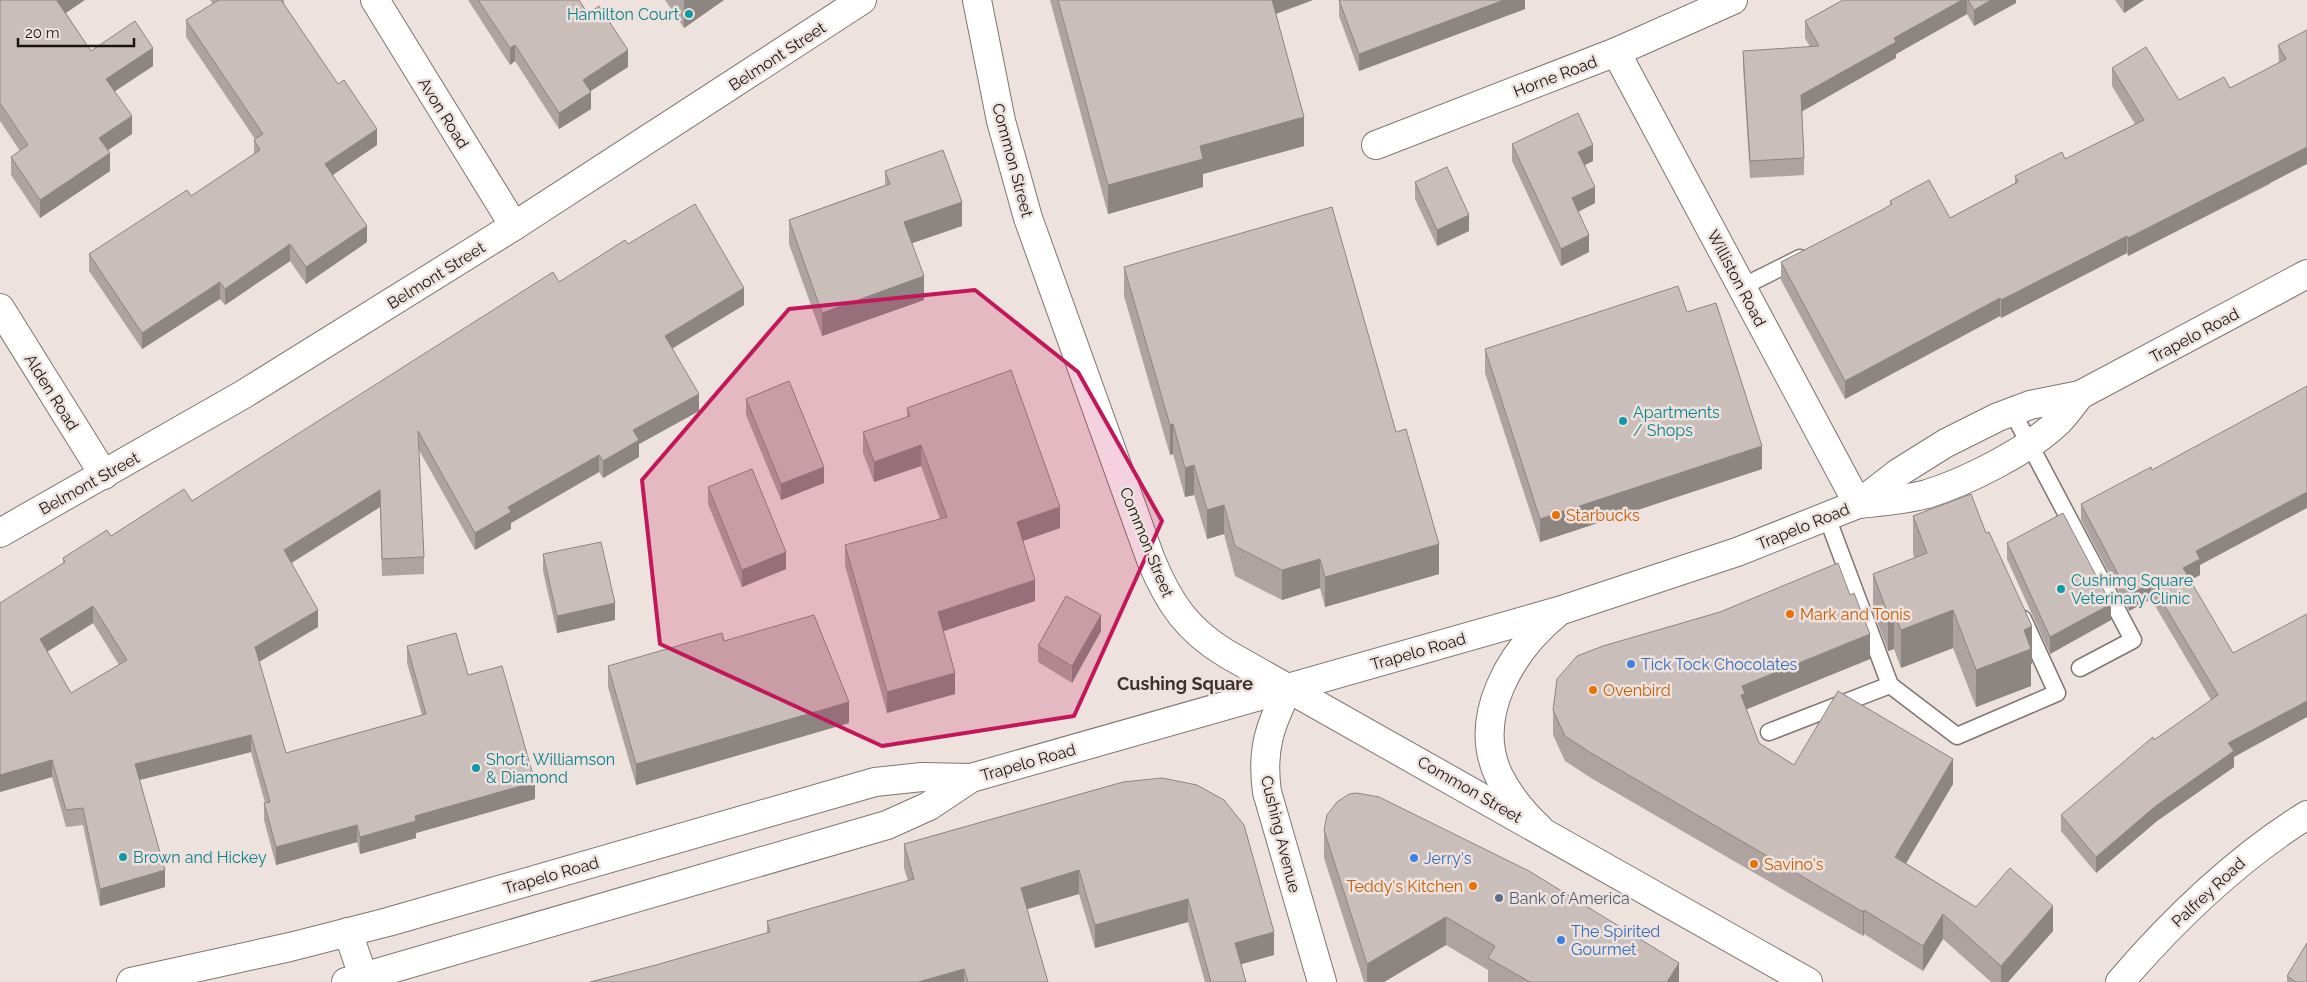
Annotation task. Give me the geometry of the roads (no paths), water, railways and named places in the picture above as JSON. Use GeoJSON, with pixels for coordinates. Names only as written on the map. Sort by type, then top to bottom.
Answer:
{"type":"FeatureCollection","features":[{"type":"Feature","properties":{"kind":"main road","name":"Avon Road"},"geometry":{"type":"LineString","coordinates":[[375,0],[514,226]]}},
{"type":"Feature","properties":{"kind":"main road","name":"Belmont Street"},"geometry":{"type":"LineString","coordinates":[[0,533],[244,394],[514,226],[862,0]]}},
{"type":"Feature","properties":{"kind":"main road","name":"Common Street"},"geometry":{"type":"LineString","coordinates":[[977,0],[1001,121],[1028,218],[1158,577],[1176,610],[1193,630],[1216,647],[1539,828],[1808,982]]}},
{"type":"Feature","properties":{"kind":"main road","name":"Horne Road"},"geometry":{"type":"LineString","coordinates":[[1376,146],[1616,52],[1733,0]]}},
{"type":"Feature","properties":{"kind":"main road","name":"Williston Road"},"geometry":{"type":"LineString","coordinates":[[1616,52],[1858,504]]}},
{"type":"Feature","properties":{"kind":"main road","name":"Trapelo Road"},"geometry":{"type":"LineString","coordinates":[[1858,504],[1898,473],[1946,443],[2012,411],[2045,400],[2080,395],[2307,274]]}},
{"type":"Feature","properties":{"kind":"main road","name":"Alden Road"},"geometry":{"type":"LineString","coordinates":[[0,308],[104,475]]}},
{"type":"Feature","properties":{"kind":"main road","name":"Trapelo Road"},"geometry":{"type":"LineString","coordinates":[[358,981],[887,825],[929,806],[971,778],[1562,610],[1737,552],[1858,504],[1963,488],[2029,444],[2058,422],[2080,395]]}},
{"type":"Feature","properties":{"kind":"main road"},"geometry":{"type":"LineString","coordinates":[[1539,828],[1522,811],[1499,776],[1492,756],[1490,738],[1491,718],[1495,700],[1514,661],[1526,642],[1562,610]]}},
{"type":"Feature","properties":{"kind":"main road","name":"Cushing Avenue"},"geometry":{"type":"LineString","coordinates":[[1289,687],[1268,732],[1264,772],[1267,792],[1322,982]]}},
{"type":"Feature","properties":{"kind":"main road","name":"Trapelo Road"},"geometry":{"type":"LineString","coordinates":[[131,982],[348,932],[875,782],[922,776],[971,778]]}},
{"type":"Feature","properties":{"kind":"main road","name":"Palfrey Road"},"geometry":{"type":"LineString","coordinates":[[2120,982],[2193,903],[2220,878],[2279,832],[2307,815]]}},
{"type":"Feature","properties":{"kind":"main road"},"geometry":{"type":"LineString","coordinates":[[348,932],[358,981]]}},
{"type":"Feature","properties":{"kind":"lane"},"geometry":{"type":"LineString","coordinates":[[1742,287],[1811,252]]}},
{"type":"Feature","properties":{"kind":"lane"},"geometry":{"type":"LineString","coordinates":[[2012,411],[2133,640],[2080,668]]}},
{"type":"Feature","properties":{"kind":"lane"},"geometry":{"type":"LineString","coordinates":[[1826,517],[1890,685],[1957,736],[2057,692],[2017,605]]}},
{"type":"Feature","properties":{"kind":"lane"},"geometry":{"type":"LineString","coordinates":[[1769,732],[1890,685]]}},
{"type":"Feature","properties":{"kind":"place","name":"Hamilton Court"},"geometry":{"type":"Point","coordinates":[689,14]}},
{"type":"Feature","properties":{"kind":"place","name":"Apartments / Shops"},"geometry":{"type":"Point","coordinates":[1623,421]}},
{"type":"Feature","properties":{"kind":"place","name":"Starbucks"},"geometry":{"type":"Point","coordinates":[1556,515]}},
{"type":"Feature","properties":{"kind":"place","name":"Cushimg Square Veterinary Clinic"},"geometry":{"type":"Point","coordinates":[2061,589]}},
{"type":"Feature","properties":{"kind":"place","name":"Mark and Tonis"},"geometry":{"type":"Point","coordinates":[1790,614]}},
{"type":"Feature","properties":{"kind":"place","name":"Tick Tock Chocolates"},"geometry":{"type":"Point","coordinates":[1631,664]}},
{"type":"Feature","properties":{"kind":"place","name":"Ovenbird"},"geometry":{"type":"Point","coordinates":[1593,690]}},
{"type":"Feature","properties":{"kind":"place","name":"Short, Williamson & Diamond"},"geometry":{"type":"Point","coordinates":[476,768]}},
{"type":"Feature","properties":{"kind":"place","name":"Brown and Hickey"},"geometry":{"type":"Point","coordinates":[123,857]}},
{"type":"Feature","properties":{"kind":"place","name":"Jerry's"},"geometry":{"type":"Point","coordinates":[1414,858]}},
{"type":"Feature","properties":{"kind":"place","name":"Savino's"},"geometry":{"type":"Point","coordinates":[1754,864]}},
{"type":"Feature","properties":{"kind":"place","name":"Teddy's Kitchen"},"geometry":{"type":"Point","coordinates":[1473,886]}},
{"type":"Feature","properties":{"kind":"place","name":"Bank of America"},"geometry":{"type":"Point","coordinates":[1499,898]}},
{"type":"Feature","properties":{"kind":"place","name":"The Spirited Gourmet"},"geometry":{"type":"Point","coordinates":[1561,940]}},
{"type":"Feature","properties":{"kind":"district","name":"Cushing Square"},"geometry":{"type":"Point","coordinates":[1185,684]}}]}
